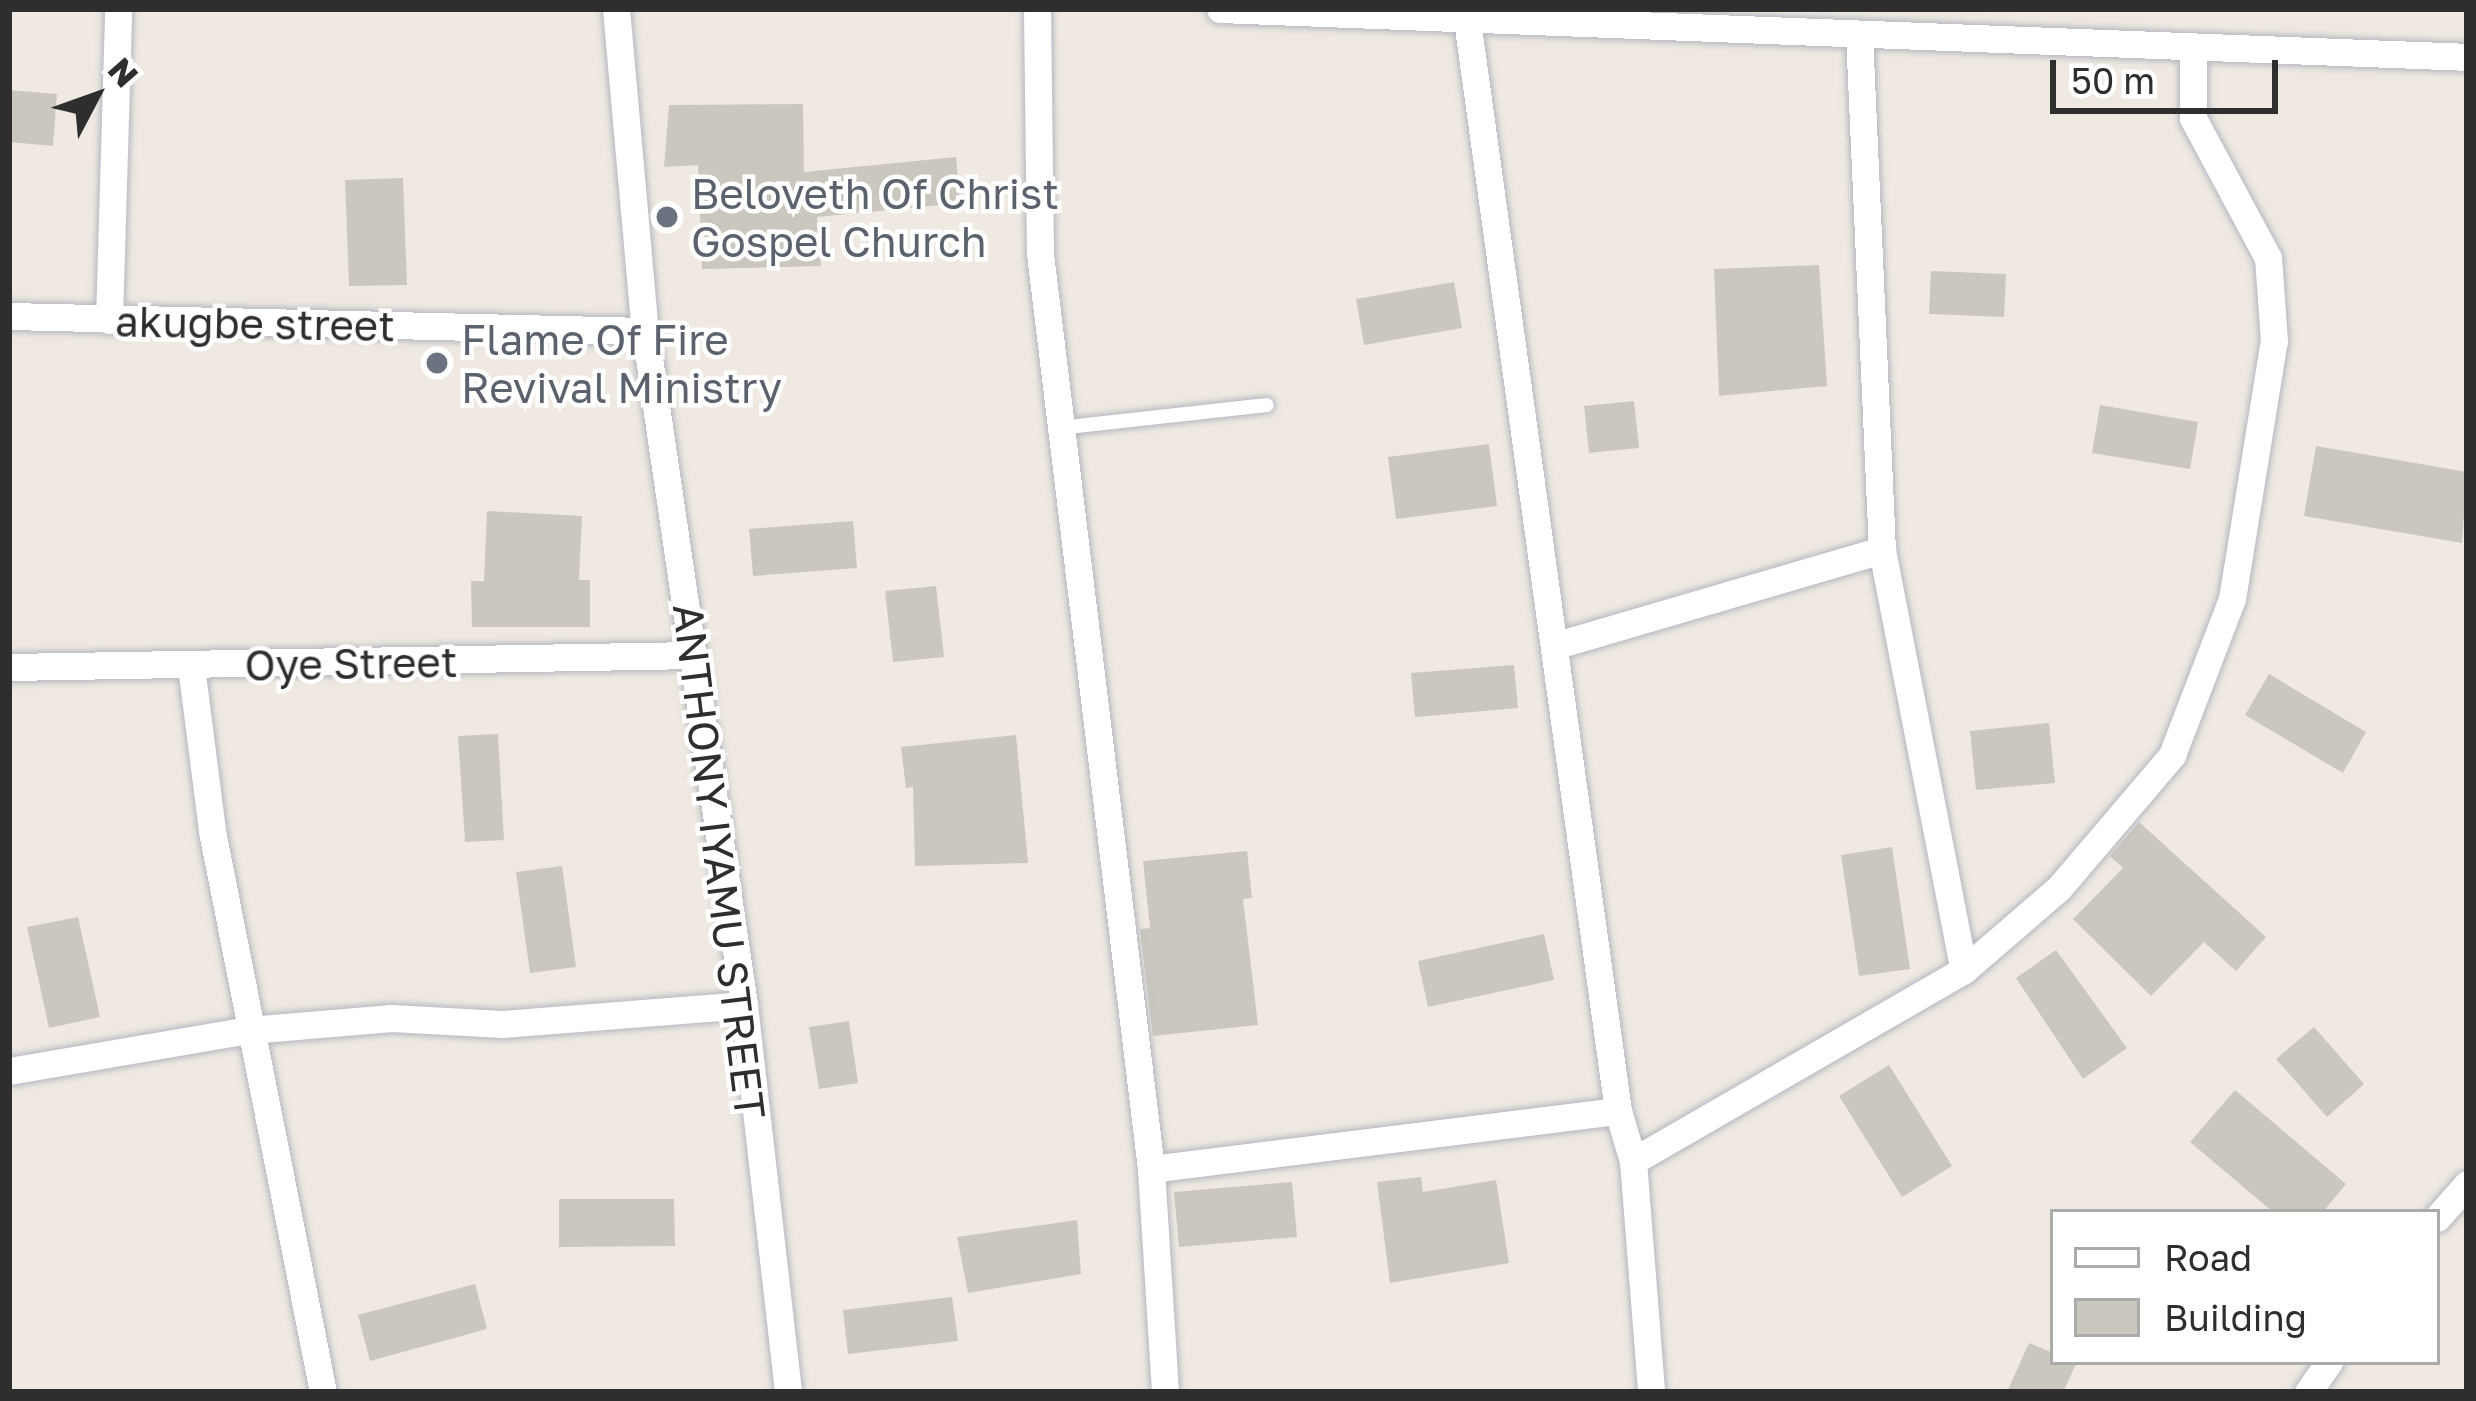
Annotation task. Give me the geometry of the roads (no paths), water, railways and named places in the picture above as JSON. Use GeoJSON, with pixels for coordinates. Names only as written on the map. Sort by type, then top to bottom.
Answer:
{"type":"FeatureCollection","features":[{"type":"Feature","properties":{"kind":"street"},"geometry":{"type":"LineString","coordinates":[[109,320],[118,9]]}},
{"type":"Feature","properties":{"kind":"street"},"geometry":{"type":"LineString","coordinates":[[616,9],[645,331]]}},
{"type":"Feature","properties":{"kind":"street"},"geometry":{"type":"LineString","coordinates":[[1037,9],[1040,254],[1151,1169],[1165,1392]]}},
{"type":"Feature","properties":{"kind":"street"},"geometry":{"type":"LineString","coordinates":[[1220,9],[1467,20],[1614,14],[1859,34],[2467,57]]}},
{"type":"Feature","properties":{"kind":"street"},"geometry":{"type":"LineString","coordinates":[[1467,20],[1618,1111],[1633,1161],[1652,1392]]}},
{"type":"Feature","properties":{"kind":"street"},"geometry":{"type":"LineString","coordinates":[[1859,34],[1882,550],[1964,970]]}},
{"type":"Feature","properties":{"kind":"street"},"geometry":{"type":"LineString","coordinates":[[1633,1161],[1964,970],[2059,888],[2172,754],[2232,599],[2274,341],[2268,258],[2193,118],[2193,47]]}},
{"type":"Feature","properties":{"kind":"street","name":"akugbe street"},"geometry":{"type":"LineString","coordinates":[[9,316],[645,331]]}},
{"type":"Feature","properties":{"kind":"street","name":"ANTHONY IYAMU STREET"},"geometry":{"type":"LineString","coordinates":[[645,331],[744,1005],[788,1392]]}},
{"type":"Feature","properties":{"kind":"street"},"geometry":{"type":"LineString","coordinates":[[1557,645],[1882,550]]}},
{"type":"Feature","properties":{"kind":"street","name":"Oye Street"},"geometry":{"type":"LineString","coordinates":[[9,667],[694,655]]}},
{"type":"Feature","properties":{"kind":"street"},"geometry":{"type":"LineString","coordinates":[[191,666],[249,1030],[323,1392]]}},
{"type":"Feature","properties":{"kind":"street"},"geometry":{"type":"LineString","coordinates":[[9,1072],[249,1030],[392,1018],[503,1024],[744,1005]]}},
{"type":"Feature","properties":{"kind":"street"},"geometry":{"type":"LineString","coordinates":[[1151,1169],[1618,1111]]}},
{"type":"Feature","properties":{"kind":"street"},"geometry":{"type":"LineString","coordinates":[[2440,1215],[2467,1184]]}},
{"type":"Feature","properties":{"kind":"street"},"geometry":{"type":"LineString","coordinates":[[2308,1392],[2327,1365]]}},
{"type":"Feature","properties":{"kind":"lane"},"geometry":{"type":"LineString","coordinates":[[1059,428],[1267,405]]}},
{"type":"Feature","properties":{"kind":"place","name":"Beloveth Of Christ Gospel Church"},"geometry":{"type":"Point","coordinates":[667,217]}},
{"type":"Feature","properties":{"kind":"place","name":"Flame Of Fire Revival Ministry"},"geometry":{"type":"Point","coordinates":[437,363]}}]}
